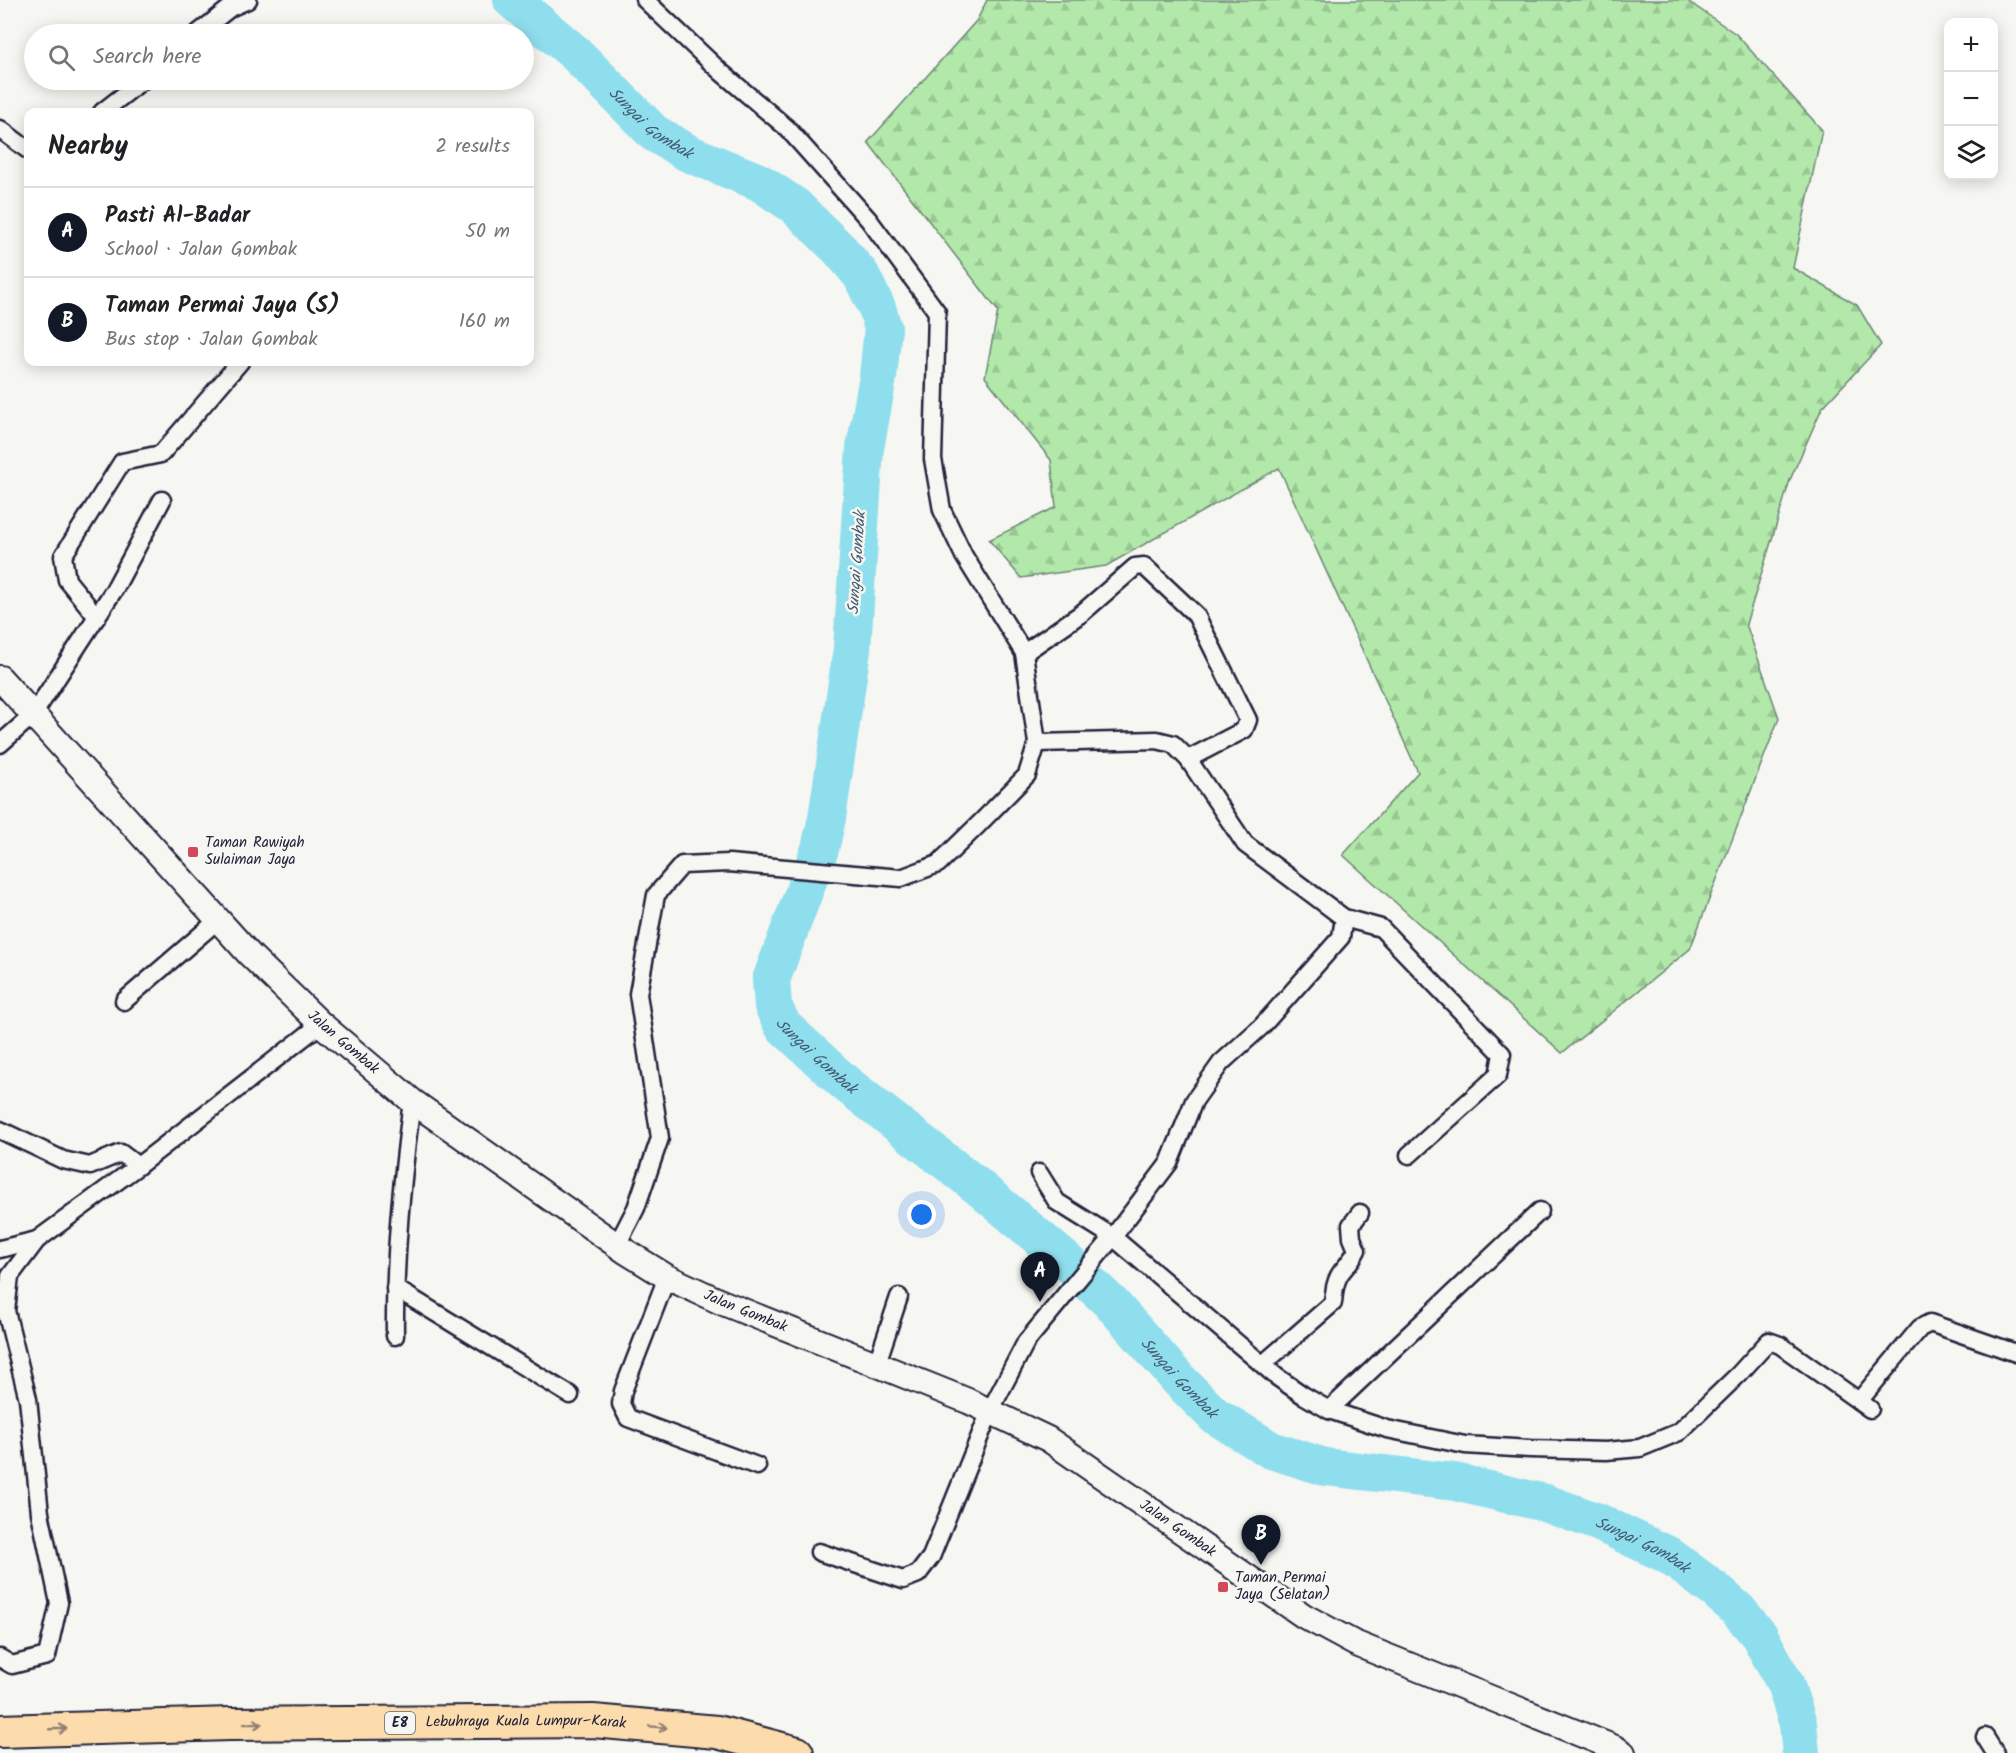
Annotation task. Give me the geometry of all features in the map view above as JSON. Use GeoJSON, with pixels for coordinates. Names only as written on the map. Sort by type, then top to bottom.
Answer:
{"type":"FeatureCollection","features":[{"type":"Feature","properties":{"kind":"highway","name":"Lebuhraya Kuala Lumpur–Karak"},"geometry":{"type":"LineString","coordinates":[[0,1731],[230,1724],[593,1721],[717,1732],[797,1753]]}},
{"type":"Feature","properties":{"kind":"main road","name":"Jalan Gombak"},"geometry":{"type":"LineString","coordinates":[[0,678],[250,955],[321,1024],[411,1101],[617,1245],[667,1277],[721,1302],[877,1363],[990,1411],[1048,1440],[1304,1616],[1354,1643],[1623,1753]]}},
{"type":"Feature","properties":{"kind":"street"},"geometry":{"type":"LineString","coordinates":[[210,24],[230,8],[248,0]]}},
{"type":"Feature","properties":{"kind":"street"},"geometry":{"type":"LineString","coordinates":[[617,1245],[636,1208],[660,1138],[638,994],[656,895],[682,865],[729,863],[901,879],[938,864],[980,824],[1027,775],[1037,743],[1024,653],[964,556],[942,510],[933,459],[937,312],[869,220],[787,128],[721,72],[645,0]]}},
{"type":"Feature","properties":{"kind":"street"},"geometry":{"type":"LineString","coordinates":[[107,108],[130,90]]}},
{"type":"Feature","properties":{"kind":"street"},"geometry":{"type":"LineString","coordinates":[[0,129],[24,147]]}},
{"type":"Feature","properties":{"kind":"street"},"geometry":{"type":"LineString","coordinates":[[97,617],[67,580],[63,556],[122,462],[161,454],[237,366]]}},
{"type":"Feature","properties":{"kind":"street"},"geometry":{"type":"LineString","coordinates":[[0,744],[33,715],[114,590],[162,500]]}},
{"type":"Feature","properties":{"kind":"street"},"geometry":{"type":"LineString","coordinates":[[1024,653],[1082,613],[1135,567],[1144,566],[1196,615],[1248,720],[1244,730],[1188,759]]}},
{"type":"Feature","properties":{"kind":"street"},"geometry":{"type":"LineString","coordinates":[[1037,743],[1157,740],[1173,744],[1188,759],[1245,844],[1344,918],[1382,928],[1502,1054],[1498,1075],[1409,1155]]}},
{"type":"Feature","properties":{"kind":"street"},"geometry":{"type":"LineString","coordinates":[[819,1552],[903,1580],[918,1574],[931,1557],[990,1411],[1026,1342],[1113,1237],[1169,1163],[1194,1101],[1221,1063],[1262,1026],[1341,937],[1344,918]]}},
{"type":"Feature","properties":{"kind":"street"},"geometry":{"type":"LineString","coordinates":[[124,1000],[218,920]]}},
{"type":"Feature","properties":{"kind":"street"},"geometry":{"type":"LineString","coordinates":[[0,1658],[12,1665],[47,1656],[59,1603],[40,1513],[28,1399],[6,1311],[10,1276],[37,1240],[138,1166],[321,1024]]}},
{"type":"Feature","properties":{"kind":"street"},"geometry":{"type":"LineString","coordinates":[[395,1336],[394,1288],[401,1190],[411,1101]]}},
{"type":"Feature","properties":{"kind":"street"},"geometry":{"type":"LineString","coordinates":[[0,1130],[63,1160],[90,1166],[121,1153],[138,1166]]}},
{"type":"Feature","properties":{"kind":"street"},"geometry":{"type":"LineString","coordinates":[[1039,1173],[1057,1202],[1113,1237],[1277,1377],[1303,1395],[1329,1410],[1386,1429],[1465,1445],[1606,1452],[1640,1448],[1679,1432],[1739,1374],[1769,1341],[1780,1346],[1865,1405],[1920,1328],[1930,1323],[2016,1353]]}},
{"type":"Feature","properties":{"kind":"street"},"geometry":{"type":"LineString","coordinates":[[1329,1410],[1540,1211]]}},
{"type":"Feature","properties":{"kind":"street"},"geometry":{"type":"LineString","coordinates":[[1263,1364],[1333,1303],[1338,1279],[1352,1261],[1357,1250],[1352,1238],[1351,1225],[1360,1213]]}},
{"type":"Feature","properties":{"kind":"street"},"geometry":{"type":"LineString","coordinates":[[0,1249],[37,1240]]}},
{"type":"Feature","properties":{"kind":"street"},"geometry":{"type":"LineString","coordinates":[[667,1277],[623,1391],[621,1404],[628,1418],[758,1466]]}},
{"type":"Feature","properties":{"kind":"street"},"geometry":{"type":"LineString","coordinates":[[394,1288],[570,1395]]}},
{"type":"Feature","properties":{"kind":"street"},"geometry":{"type":"LineString","coordinates":[[877,1363],[899,1297]]}},
{"type":"Feature","properties":{"kind":"street"},"geometry":{"type":"LineString","coordinates":[[1985,1737],[1995,1753]]}},
{"type":"Feature","properties":{"kind":"green space"},"geometry":{"type":"Polygon","coordinates":[[[987,0],[1686,0],[1736,34],[1822,130],[1793,268],[1857,305],[1881,345],[1822,408],[1790,480],[1746,624],[1779,718],[1690,949],[1562,1053],[1343,855],[1418,772],[1279,468],[1106,566],[1021,578],[989,540],[1056,507],[1051,460],[985,377],[998,311],[868,142],[977,20],[987,0]]]}},
{"type":"Feature","properties":{"kind":"waterway","name":"Sungai Gombak"},"geometry":{"type":"LineString","coordinates":[[512,0],[576,54],[654,133],[688,153],[759,182],[795,206],[840,250],[861,275],[877,308],[883,328],[878,377],[865,448],[852,649],[827,818],[820,849],[771,980],[773,1006],[783,1026],[845,1083],[976,1185],[1062,1257],[1112,1304],[1179,1380],[1214,1415],[1271,1450],[1325,1467],[1455,1482],[1545,1503],[1598,1522],[1668,1555],[1738,1610],[1759,1635],[1785,1683],[1798,1724],[1801,1753]]}},
{"type":"Feature","properties":{"kind":"place","name":"Taman Rawiyah Sulaiman Jaya"},"geometry":{"type":"Point","coordinates":[193,852]}},
{"type":"Feature","properties":{"kind":"place","name":"Pasti Al-Badar"},"geometry":{"type":"Point","coordinates":[1040,1302]}},
{"type":"Feature","properties":{"kind":"place","name":"Taman Permai Jaya (S)"},"geometry":{"type":"Point","coordinates":[1261,1565]}},
{"type":"Feature","properties":{"kind":"place","name":"Taman Permai Jaya (Selatan)"},"geometry":{"type":"Point","coordinates":[1223,1587]}}]}
